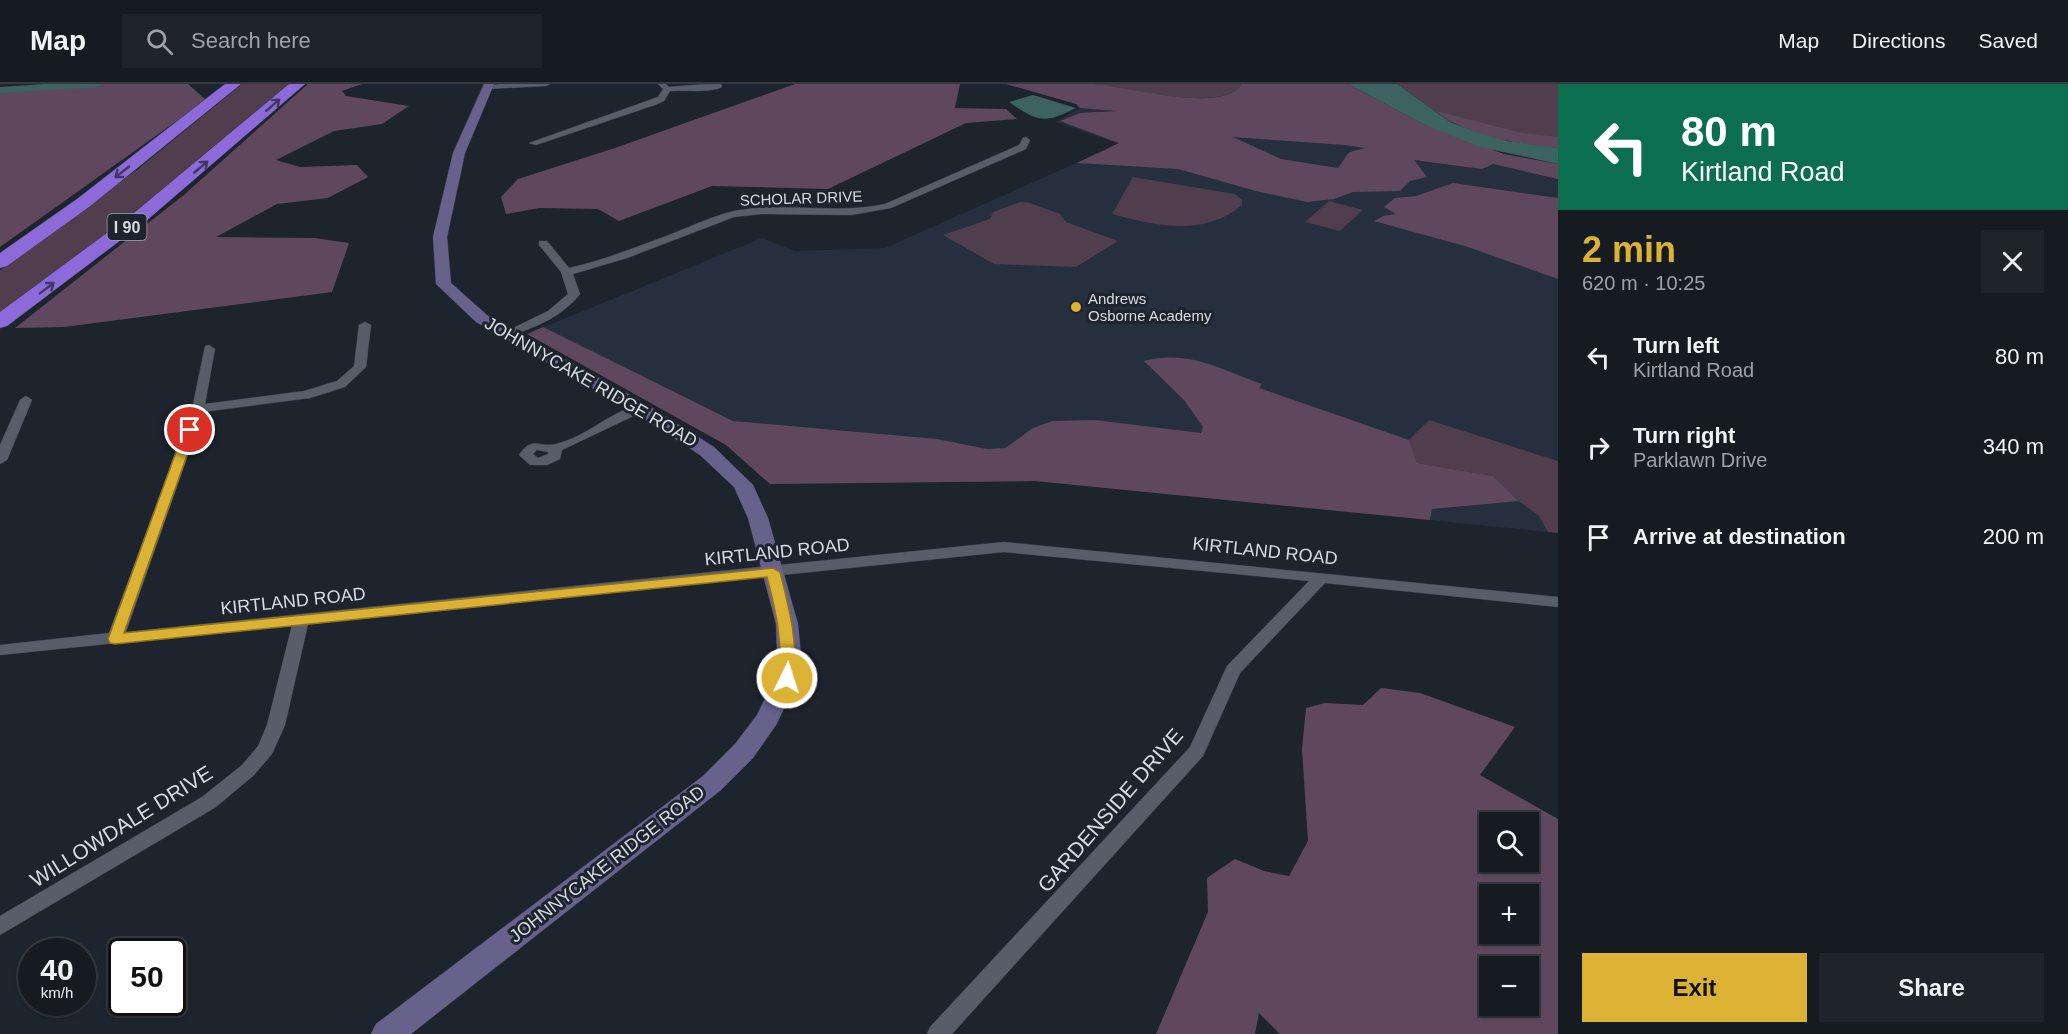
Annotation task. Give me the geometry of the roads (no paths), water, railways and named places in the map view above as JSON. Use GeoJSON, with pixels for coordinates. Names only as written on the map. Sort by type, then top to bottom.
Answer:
{"type":"FeatureCollection","features":[{"type":"Feature","properties":{"kind":"highway","name":"I 90"},"geometry":{"type":"LineString","coordinates":[[0,262],[84,203],[234,84]]}},
{"type":"Feature","properties":{"kind":"highway","name":"I 90"},"geometry":{"type":"LineString","coordinates":[[0,322],[140,217],[298,84]]}},
{"type":"Feature","properties":{"kind":"main road","name":"JOHNNYCAKE RIDGE ROAD"},"geometry":{"type":"LineString","coordinates":[[387,1034],[712,783],[744,751],[767,719],[787,678],[789,655],[786,624],[758,518],[743,485],[707,451],[640,408],[482,319],[444,284],[440,237],[459,153],[488,86]]}},
{"type":"Feature","properties":{"kind":"street"},"geometry":{"type":"LineString","coordinates":[[488,86],[546,84]]}},
{"type":"Feature","properties":{"kind":"street"},"geometry":{"type":"LineString","coordinates":[[533,143],[652,104],[662,99],[665,87],[713,88],[718,87],[717,84]]}},
{"type":"Feature","properties":{"kind":"street","name":"SCHOLAR DRIVE"},"geometry":{"type":"LineString","coordinates":[[568,272],[620,258],[719,218],[741,213],[771,211],[846,214],[888,206],[1023,147],[1026,140]]}},
{"type":"Feature","properties":{"kind":"street"},"geometry":{"type":"LineString","coordinates":[[507,334],[565,306],[574,294],[568,272],[543,243]]}},
{"type":"Feature","properties":{"kind":"street"},"geometry":{"type":"LineString","coordinates":[[198,409],[306,395],[341,384],[360,368],[364,325]]}},
{"type":"Feature","properties":{"kind":"street"},"geometry":{"type":"LineString","coordinates":[[115,639],[198,409],[209,349]]}},
{"type":"Feature","properties":{"kind":"street"},"geometry":{"type":"LineString","coordinates":[[0,460],[26,400]]}},
{"type":"Feature","properties":{"kind":"street"},"geometry":{"type":"LineString","coordinates":[[555,448],[640,408]]}},
{"type":"Feature","properties":{"kind":"street","name":"KIRTLAND ROAD"},"geometry":{"type":"LineString","coordinates":[[0,650],[1004,547],[1558,602]]}},
{"type":"Feature","properties":{"kind":"street","name":"GARDENSIDE DRIVE"},"geometry":{"type":"LineString","coordinates":[[938,1034],[1197,751],[1233,670],[1322,577]]}},
{"type":"Feature","properties":{"kind":"street","name":"WILLOWDALE DRIVE"},"geometry":{"type":"LineString","coordinates":[[0,926],[209,802],[248,770],[266,749],[276,725],[301,619]]}},
{"type":"Feature","properties":{"kind":"waterway"},"geometry":{"type":"LineString","coordinates":[[0,90],[98,84]]}},
{"type":"Feature","properties":{"kind":"place","name":"Andrews Osborne Academy"},"geometry":{"type":"Point","coordinates":[1076,307]}}]}
